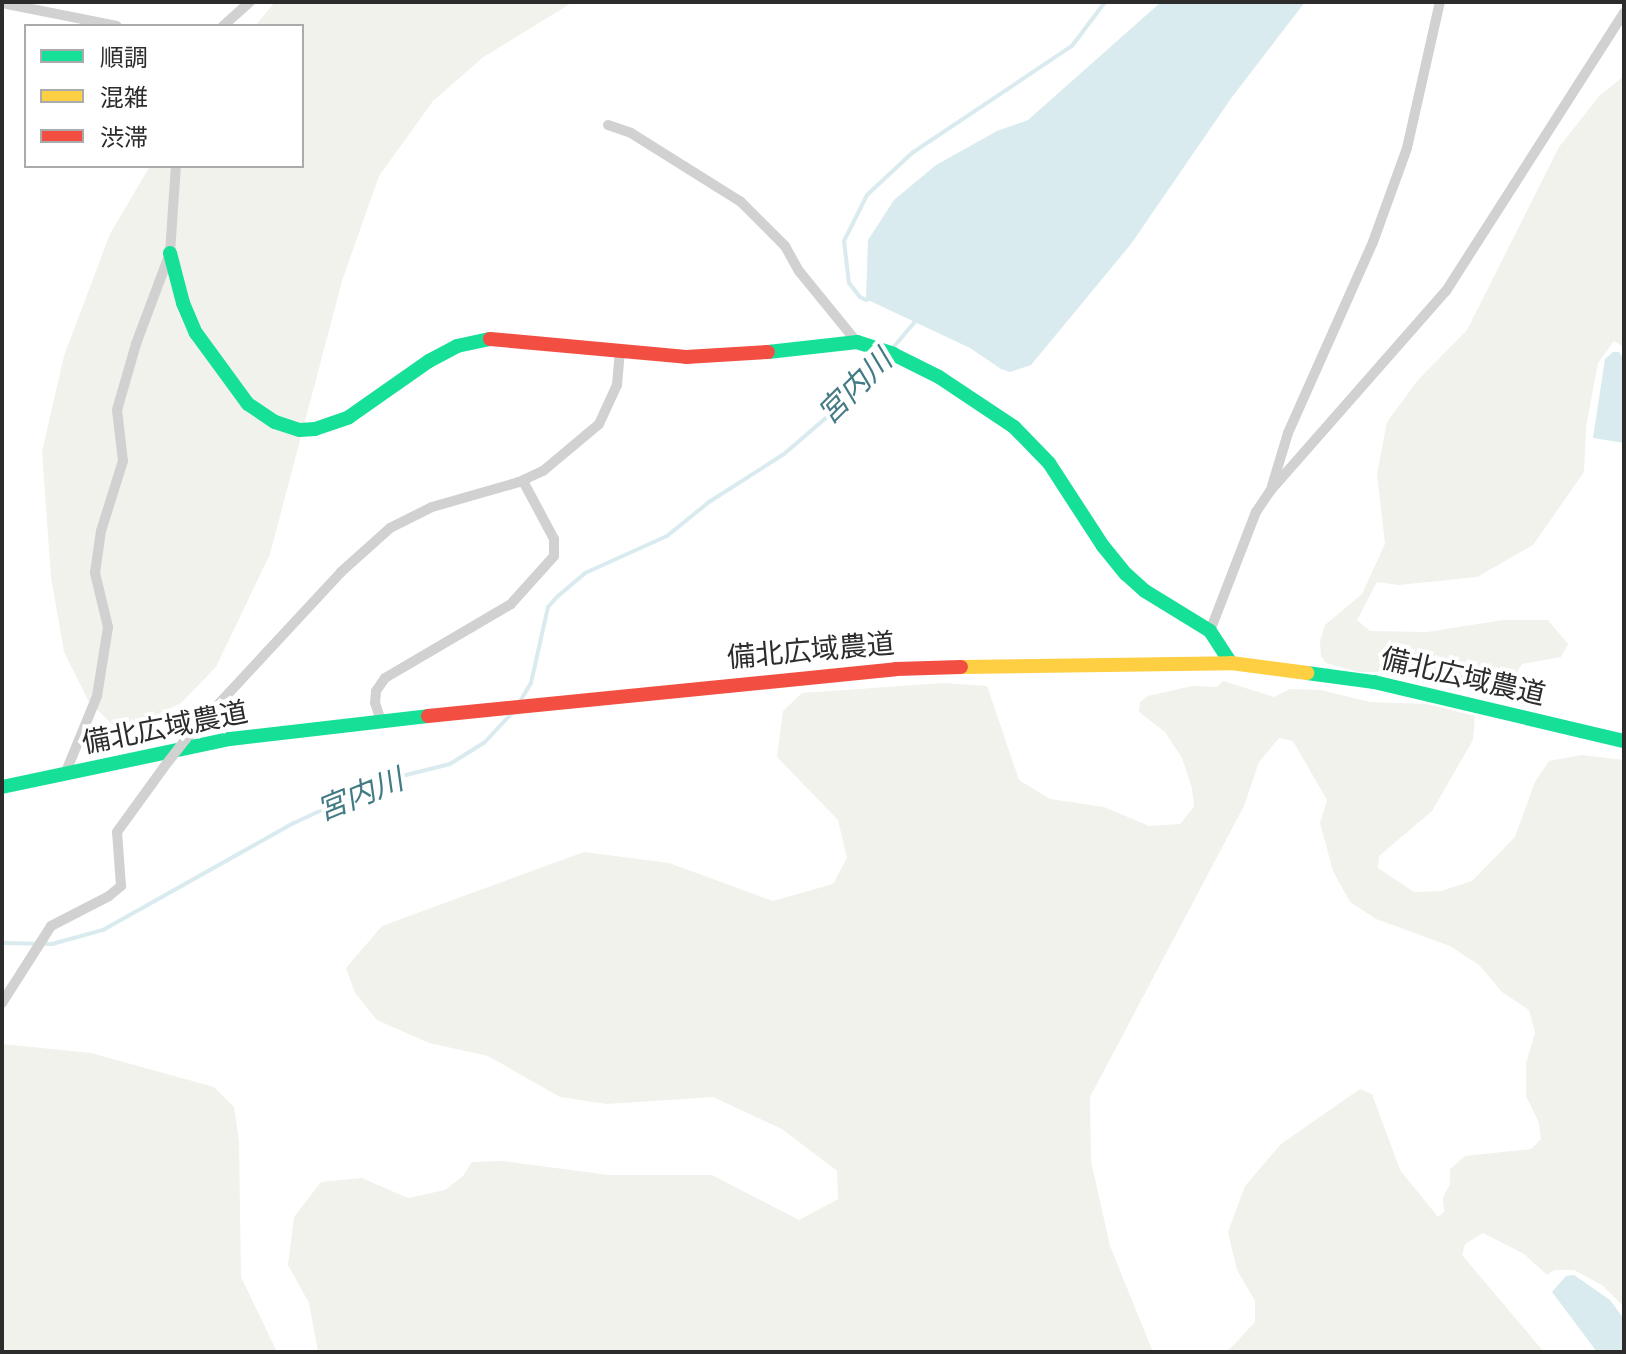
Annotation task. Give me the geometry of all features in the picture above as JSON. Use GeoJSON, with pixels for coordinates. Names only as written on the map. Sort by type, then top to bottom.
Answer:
{"type":"FeatureCollection","features":[{"type":"Feature","properties":{"kind":"street"},"geometry":{"type":"LineString","coordinates":[[225,24],[250,2]]}},
{"type":"Feature","properties":{"kind":"street"},"geometry":{"type":"LineString","coordinates":[[1271,490],[1288,433],[1373,242],[1407,148],[1440,2]]}},
{"type":"Feature","properties":{"kind":"street"},"geometry":{"type":"LineString","coordinates":[[2,3],[107,24]]}},
{"type":"Feature","properties":{"kind":"street"},"geometry":{"type":"LineString","coordinates":[[1210,631],[1256,512],[1271,490],[1446,291],[1624,13]]}},
{"type":"Feature","properties":{"kind":"street"},"geometry":{"type":"LineString","coordinates":[[608,125],[631,133],[741,202],[785,246],[799,271],[857,342]]}},
{"type":"Feature","properties":{"kind":"street"},"geometry":{"type":"LineString","coordinates":[[65,774],[97,696],[108,627],[95,573],[101,531],[123,461],[117,410],[136,344],[170,253],[176,168]]}},
{"type":"Feature","properties":{"kind":"street"},"geometry":{"type":"LineString","coordinates":[[170,253],[183,303],[196,333],[248,404],[275,422],[300,430],[315,429],[349,417],[429,361],[457,346],[485,339],[686,357],[739,355],[857,342],[893,354],[939,377],[1014,427],[1049,463],[1103,546],[1126,574],[1145,591],[1210,631],[1231,663]]}},
{"type":"Feature","properties":{"kind":"street"},"geometry":{"type":"LineString","coordinates":[[2,1003],[51,926],[109,896],[121,886],[117,832],[187,738],[341,572],[390,528],[432,507],[523,481],[543,471],[599,424],[617,385],[620,350]]}},
{"type":"Feature","properties":{"kind":"street"},"geometry":{"type":"LineString","coordinates":[[381,721],[375,703],[376,691],[385,678],[511,604],[554,556],[554,539],[523,481]]}},
{"type":"Feature","properties":{"kind":"street","name":"備北広域農道"},"geometry":{"type":"LineString","coordinates":[[2,787],[230,739],[502,707],[896,669],[1231,663],[1374,682],[1624,741]]}},
{"type":"Feature","properties":{"kind":"shaded area"},"geometry":{"type":"Polygon","coordinates":[[[275,2],[573,2],[482,58],[433,101],[379,176],[342,281],[270,554],[216,667],[181,703],[144,721],[115,727],[89,702],[64,652],[51,577],[42,452],[64,356],[110,234],[149,168],[304,168],[304,24],[257,24],[275,2]]]}},
{"type":"Feature","properties":{"kind":"shaded area"},"geometry":{"type":"Polygon","coordinates":[[[1161,2],[1305,2],[1232,97],[1131,244],[1031,365],[1010,372],[1001,369],[970,348],[866,299],[868,240],[894,200],[936,165],[997,131],[1028,120],[1161,2]]]}},
{"type":"Feature","properties":{"kind":"shaded area"},"geometry":{"type":"Polygon","coordinates":[[[1624,76],[1624,347],[1614,341],[1598,363],[1586,427],[1584,472],[1533,545],[1477,577],[1399,585],[1377,582],[1357,620],[1370,631],[1427,632],[1503,620],[1548,620],[1568,644],[1561,657],[1522,664],[1512,680],[1487,691],[1382,672],[1358,672],[1326,663],[1321,656],[1320,641],[1325,625],[1362,594],[1385,544],[1377,474],[1387,422],[1418,380],[1467,330],[1559,147],[1600,95],[1624,76]]]}},
{"type":"Feature","properties":{"kind":"shaded area"},"geometry":{"type":"Polygon","coordinates":[[[1613,352],[1619,352],[1624,359],[1624,443],[1593,438],[1605,359],[1613,352]]]}},
{"type":"Feature","properties":{"kind":"shaded area"},"geometry":{"type":"Polygon","coordinates":[[[1223,681],[1274,697],[1290,689],[1321,690],[1370,702],[1427,704],[1475,716],[1473,740],[1432,811],[1379,856],[1378,868],[1414,892],[1441,891],[1472,881],[1515,837],[1535,782],[1549,761],[1582,755],[1624,760],[1624,1307],[1602,1285],[1574,1270],[1554,1270],[1547,1275],[1524,1254],[1483,1233],[1465,1244],[1462,1255],[1544,1352],[1227,1352],[1255,1322],[1255,1301],[1237,1270],[1228,1232],[1245,1186],[1281,1144],[1360,1089],[1372,1094],[1400,1170],[1438,1217],[1444,1212],[1443,1198],[1450,1184],[1450,1169],[1465,1156],[1531,1149],[1541,1139],[1539,1123],[1526,1096],[1526,1063],[1535,1033],[1529,1010],[1502,992],[1479,965],[1450,946],[1376,919],[1350,902],[1333,871],[1320,823],[1327,800],[1293,741],[1279,738],[1259,762],[1244,806],[1090,1097],[1091,1161],[1110,1246],[1153,1352],[318,1352],[309,1303],[288,1265],[294,1217],[321,1182],[362,1178],[408,1198],[445,1190],[463,1176],[472,1162],[502,1161],[609,1175],[712,1175],[799,1220],[838,1199],[837,1171],[782,1129],[713,1097],[607,1104],[560,1097],[488,1056],[429,1043],[377,1020],[355,993],[346,968],[382,926],[584,852],[669,863],[773,901],[833,884],[847,858],[838,820],[777,757],[783,711],[802,693],[943,683],[987,686],[1019,780],[1050,799],[1104,807],[1149,826],[1180,824],[1194,807],[1192,788],[1182,758],[1165,732],[1139,712],[1140,702],[1148,696],[1192,686],[1217,687],[1223,681]]]}},
{"type":"Feature","properties":{"kind":"shaded area"},"geometry":{"type":"Polygon","coordinates":[[[2,1044],[91,1053],[214,1087],[234,1107],[239,1141],[241,1277],[277,1352],[2,1352],[2,1044]]]}},
{"type":"Feature","properties":{"kind":"shaded area"},"geometry":{"type":"Polygon","coordinates":[[[1574,1275],[1610,1300],[1624,1319],[1624,1352],[1597,1352],[1552,1292],[1566,1276],[1574,1275]]]}},
{"type":"Feature","properties":{"kind":"waterway","name":"宮内川"},"geometry":{"type":"LineString","coordinates":[[870,298],[860,297],[849,283],[844,241],[867,195],[912,153],[1072,46],[1105,2]]}},
{"type":"Feature","properties":{"kind":"waterway","name":"宮内川"},"geometry":{"type":"LineString","coordinates":[[892,349],[917,319]]}},
{"type":"Feature","properties":{"kind":"waterway","name":"宮内川"},"geometry":{"type":"LineString","coordinates":[[519,703],[531,683],[548,607],[558,596],[585,573],[667,536],[709,502],[784,454],[870,380],[887,356]]}},
{"type":"Feature","properties":{"kind":"waterway","name":"宮内川"},"geometry":{"type":"LineString","coordinates":[[2,943],[52,944],[103,930],[294,823],[386,780],[450,764],[484,743],[512,713]]}},
{"type":"Feature","properties":{"kind":"traffic: fast"},"geometry":{"type":"LineString","coordinates":[[170,253],[183,303],[196,333],[248,404],[275,422],[300,430],[315,429],[349,417],[429,361],[457,346],[490,339]]}},
{"type":"Feature","properties":{"kind":"traffic: fast"},"geometry":{"type":"LineString","coordinates":[[768,352],[857,342],[893,354],[939,377],[1014,427],[1049,463],[1103,546],[1126,574],[1145,591],[1210,631],[1231,663]]}},
{"type":"Feature","properties":{"kind":"traffic: fast"},"geometry":{"type":"LineString","coordinates":[[1307,673],[1374,682],[1624,741]]}},
{"type":"Feature","properties":{"kind":"traffic: fast"},"geometry":{"type":"LineString","coordinates":[[2,787],[230,739],[428,716]]}},
{"type":"Feature","properties":{"kind":"traffic: slow"},"geometry":{"type":"LineString","coordinates":[[961,667],[1231,663],[1307,673]]}},
{"type":"Feature","properties":{"kind":"traffic: jam"},"geometry":{"type":"LineString","coordinates":[[490,339],[686,357],[768,352]]}},
{"type":"Feature","properties":{"kind":"traffic: jam"},"geometry":{"type":"LineString","coordinates":[[428,716],[896,669],[961,667]]}}]}
